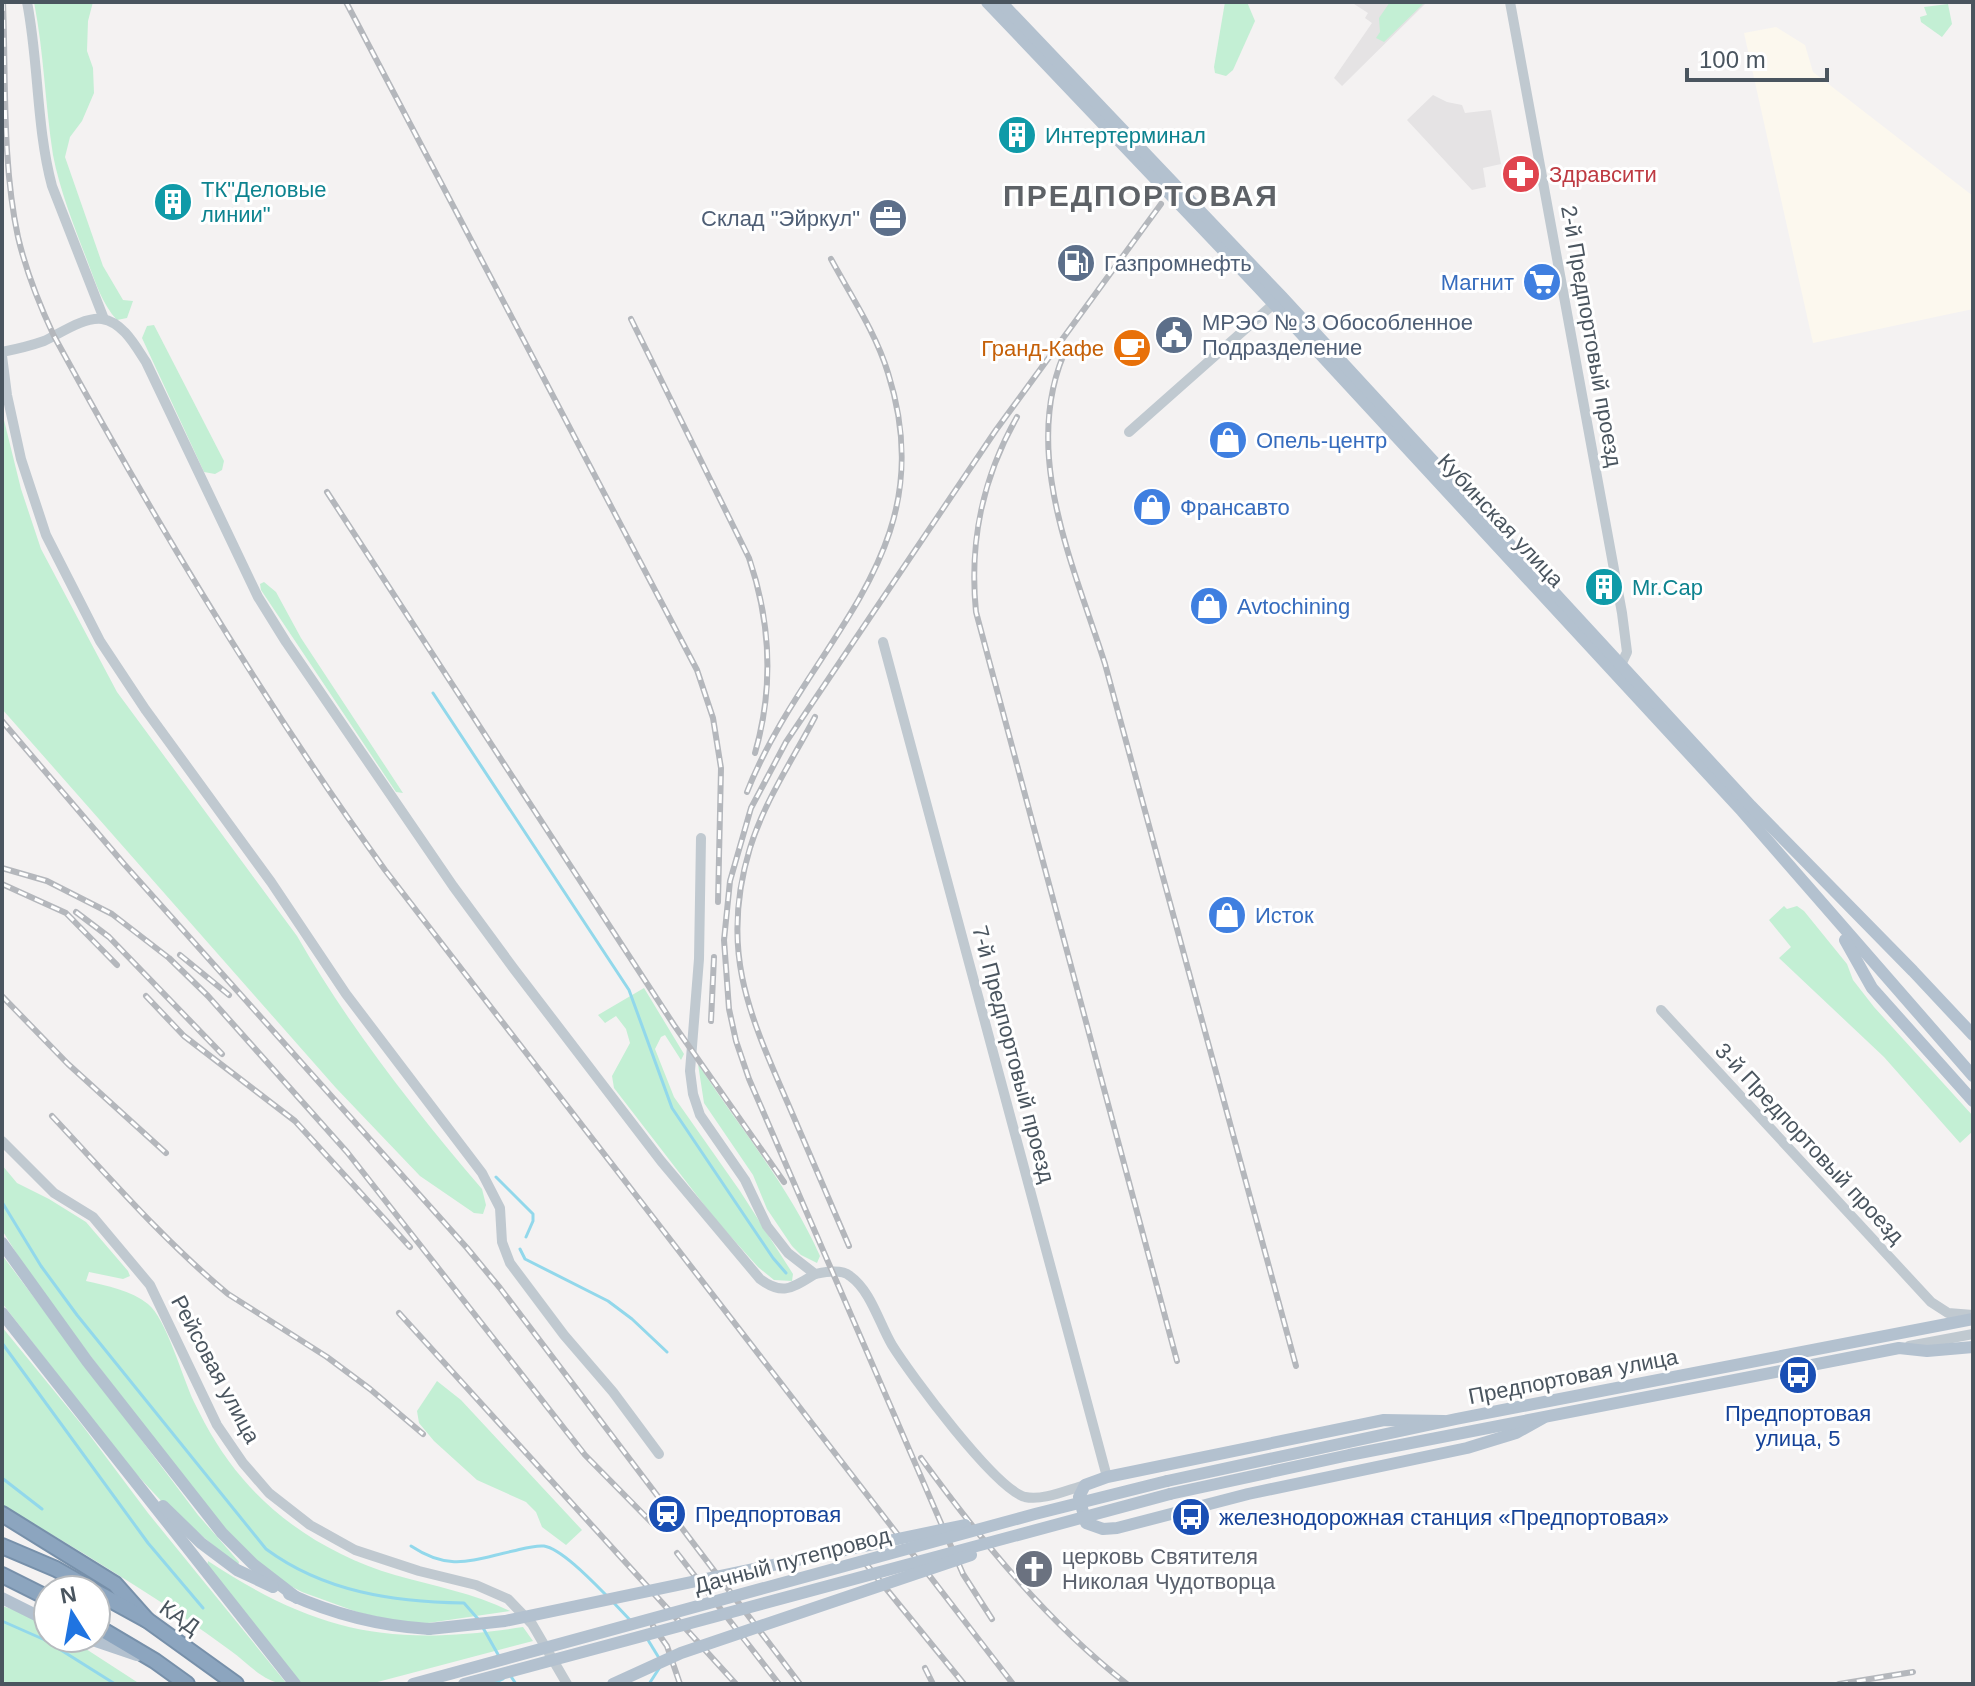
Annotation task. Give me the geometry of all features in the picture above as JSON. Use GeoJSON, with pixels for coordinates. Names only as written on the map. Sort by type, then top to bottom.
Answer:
{"type":"FeatureCollection","features":[{"type":"Feature","properties":{"kind":"highway"},"geometry":{"type":"LineString","coordinates":[[2,1514],[115,1584],[147,1620]]}},
{"type":"Feature","properties":{"kind":"highway","name":"КАД"},"geometry":{"type":"LineString","coordinates":[[2,1546],[65,1574]]}},
{"type":"Feature","properties":{"kind":"highway"},"geometry":{"type":"LineString","coordinates":[[2,1575],[32,1590]]}},
{"type":"Feature","properties":{"kind":"highway","name":"КАД"},"geometry":{"type":"LineString","coordinates":[[112,1600],[147,1620],[236,1684]]}},
{"type":"Feature","properties":{"kind":"highway"},"geometry":{"type":"LineString","coordinates":[[112,1635],[187,1684]]}},
{"type":"Feature","properties":{"kind":"main road","name":"Кубинская улица"},"geometry":{"type":"LineString","coordinates":[[987,2],[1278,301]]}},
{"type":"Feature","properties":{"kind":"main road","name":"Кубинская улица"},"geometry":{"type":"LineString","coordinates":[[1001,2],[1618,669],[1973,1035]]}},
{"type":"Feature","properties":{"kind":"main road","name":"Кубинская улица"},"geometry":{"type":"LineString","coordinates":[[1618,669],[1831,917],[1973,1076]]}},
{"type":"Feature","properties":{"kind":"main road"},"geometry":{"type":"LineString","coordinates":[[1831,917],[1872,988],[1973,1101]]}},
{"type":"Feature","properties":{"kind":"main road"},"geometry":{"type":"LineString","coordinates":[[2,1243],[60,1325],[222,1533],[253,1564],[297,1598]]}},
{"type":"Feature","properties":{"kind":"main road"},"geometry":{"type":"LineString","coordinates":[[2,1313],[295,1684]]}},
{"type":"Feature","properties":{"kind":"main road","name":"Предпортовая улица"},"geometry":{"type":"LineString","coordinates":[[1184,1484],[1444,1421],[1973,1317]]}},
{"type":"Feature","properties":{"kind":"main road"},"geometry":{"type":"LineString","coordinates":[[1899,1348],[1927,1351],[1973,1347]]}},
{"type":"Feature","properties":{"kind":"main road","name":"Предпортовая улица"},"geometry":{"type":"LineString","coordinates":[[1184,1484],[1899,1348]]}},
{"type":"Feature","properties":{"kind":"main road"},"geometry":{"type":"LineString","coordinates":[[1444,1421],[1384,1420],[1107,1477],[1085,1485],[1079,1497],[1086,1523],[1103,1529],[1117,1528],[1236,1497],[1467,1448],[1516,1433],[1543,1418]]}},
{"type":"Feature","properties":{"kind":"main road"},"geometry":{"type":"LineString","coordinates":[[132,1476],[201,1543],[237,1570],[297,1598],[358,1618],[429,1629],[505,1621],[835,1555],[982,1522],[1035,1514]]}},
{"type":"Feature","properties":{"kind":"main road","name":"Дачный путепровод"},"geometry":{"type":"LineString","coordinates":[[413,1684],[1035,1514],[1184,1484]]}},
{"type":"Feature","properties":{"kind":"main road","name":"Дачный путепровод"},"geometry":{"type":"LineString","coordinates":[[464,1684],[1025,1532],[1184,1484]]}},
{"type":"Feature","properties":{"kind":"main road"},"geometry":{"type":"LineString","coordinates":[[613,1684],[681,1653],[1003,1544],[1025,1532]]}},
{"type":"Feature","properties":{"kind":"main road"},"geometry":{"type":"LineString","coordinates":[[2,1598],[32,1613]]}},
{"type":"Feature","properties":{"kind":"main road"},"geometry":{"type":"LineString","coordinates":[[112,1646],[155,1661]]}},
{"type":"Feature","properties":{"kind":"street"},"geometry":{"type":"LineString","coordinates":[[27,2],[38,73],[46,163],[104,319]]}},
{"type":"Feature","properties":{"kind":"street","name":"2-й Предпортовый проезд"},"geometry":{"type":"LineString","coordinates":[[1510,2],[1622,613],[1627,652],[1618,669]]}},
{"type":"Feature","properties":{"kind":"street"},"geometry":{"type":"LineString","coordinates":[[1129,432],[1278,301]]}},
{"type":"Feature","properties":{"kind":"street"},"geometry":{"type":"LineString","coordinates":[[659,1454],[510,1263],[502,1242],[500,1208],[482,1173],[346,994],[271,882],[145,709],[100,641],[46,535],[21,459],[2,354],[26,348],[74,326],[104,319],[117,325],[133,341],[146,362],[258,597],[286,642],[428,851],[661,1161],[760,1279],[773,1289],[785,1290],[815,1274],[848,1274],[861,1287],[892,1345],[959,1435],[989,1470],[1012,1490],[1025,1497],[1041,1497],[1085,1485]]}},
{"type":"Feature","properties":{"kind":"street","name":"7-й Предпортовый проезд"},"geometry":{"type":"LineString","coordinates":[[883,642],[1107,1477]]}},
{"type":"Feature","properties":{"kind":"street"},"geometry":{"type":"LineString","coordinates":[[701,838],[699,959],[690,1071],[693,1094],[700,1115],[745,1180],[767,1226],[788,1253],[815,1274]]}},
{"type":"Feature","properties":{"kind":"street","name":"3-й Предпортовый проезд"},"geometry":{"type":"LineString","coordinates":[[1661,1010],[1931,1302],[1948,1313],[1973,1317]]}},
{"type":"Feature","properties":{"kind":"street","name":"Рейсовая улица"},"geometry":{"type":"LineString","coordinates":[[2,1141],[54,1193],[93,1217],[150,1285],[217,1425],[243,1463],[269,1493],[310,1525],[355,1550],[476,1585],[508,1599],[532,1624],[567,1684]]}},
{"type":"Feature","properties":{"kind":"street"},"geometry":{"type":"LineString","coordinates":[[1924,1329],[1934,1318],[1931,1302]]}},
{"type":"Feature","properties":{"kind":"street","name":"Предпортовая улица"},"geometry":{"type":"LineString","coordinates":[[1899,1348],[1973,1334]]}},
{"type":"Feature","properties":{"kind":"shaded area"},"geometry":{"type":"Polygon","coordinates":[[[1351,2],[1427,2],[1342,86],[1334,78],[1372,23],[1365,18],[1368,13],[1351,2]]]}},
{"type":"Feature","properties":{"kind":"shaded area"},"geometry":{"type":"Polygon","coordinates":[[[1776,27],[1805,45],[1813,72],[1973,196],[1973,309],[1813,343],[1744,33],[1776,27]]]}},
{"type":"Feature","properties":{"kind":"shaded area"},"geometry":{"type":"Polygon","coordinates":[[[1433,95],[1462,105],[1465,113],[1491,110],[1501,164],[1483,168],[1486,187],[1472,190],[1407,120],[1433,95]]]}},
{"type":"Feature","properties":{"kind":"green space"},"geometry":{"type":"Polygon","coordinates":[[[34,2],[93,2],[88,21],[87,51],[93,68],[94,93],[82,121],[70,137],[65,157],[103,266],[123,300],[133,301],[127,318],[117,320],[103,300],[59,182],[34,2]]]}},
{"type":"Feature","properties":{"kind":"green space"},"geometry":{"type":"Polygon","coordinates":[[[1225,2],[1247,2],[1255,21],[1233,70],[1226,76],[1215,73],[1214,67],[1225,2]]]}},
{"type":"Feature","properties":{"kind":"green space"},"geometry":{"type":"Polygon","coordinates":[[[1390,2],[1425,2],[1384,42],[1376,38],[1380,32],[1379,18],[1390,2]]]}},
{"type":"Feature","properties":{"kind":"green space"},"geometry":{"type":"Polygon","coordinates":[[[1948,4],[1952,24],[1942,37],[1921,22],[1920,17],[1927,15],[1924,7],[1948,4]]]}},
{"type":"Feature","properties":{"kind":"green space"},"geometry":{"type":"Polygon","coordinates":[[[154,325],[224,461],[222,470],[215,474],[204,472],[142,338],[147,326],[154,325]]]}},
{"type":"Feature","properties":{"kind":"green space"},"geometry":{"type":"Polygon","coordinates":[[[2,412],[21,489],[41,549],[117,692],[297,936],[384,1067],[482,1189],[486,1205],[483,1214],[474,1213],[420,1176],[336,1088],[2,709],[2,412]]]}},
{"type":"Feature","properties":{"kind":"green space"},"geometry":{"type":"Polygon","coordinates":[[[264,582],[276,592],[301,638],[403,793],[396,792],[261,590],[260,584],[264,582]]]}},
{"type":"Feature","properties":{"kind":"green space"},"geometry":{"type":"Polygon","coordinates":[[[1784,906],[1787,909],[1797,906],[1804,911],[1847,964],[1853,980],[1874,1007],[1973,1116],[1973,1131],[1960,1143],[1884,1057],[1779,958],[1791,947],[1769,920],[1784,906]]]}},
{"type":"Feature","properties":{"kind":"green space"},"geometry":{"type":"Polygon","coordinates":[[[644,988],[684,1054],[681,1060],[665,1035],[655,1049],[674,1097],[740,1191],[793,1274],[792,1281],[774,1280],[758,1267],[715,1219],[614,1088],[612,1076],[630,1043],[626,1029],[616,1016],[605,1023],[598,1015],[644,988]]]}},
{"type":"Feature","properties":{"kind":"green space"},"geometry":{"type":"Polygon","coordinates":[[[698,1064],[794,1205],[820,1256],[817,1263],[792,1246],[767,1209],[753,1175],[704,1103],[698,1064]]]}},
{"type":"Feature","properties":{"kind":"green space"},"geometry":{"type":"Polygon","coordinates":[[[2,1165],[17,1183],[86,1222],[128,1271],[130,1276],[123,1279],[89,1272],[86,1281],[134,1295],[155,1311],[168,1335],[194,1402],[222,1452],[258,1496],[275,1511],[312,1538],[373,1568],[468,1595],[510,1611],[428,1623],[402,1622],[360,1613],[302,1592],[271,1576],[251,1559],[198,1496],[36,1285],[2,1230],[2,1165]]]}},
{"type":"Feature","properties":{"kind":"green space"},"geometry":{"type":"Polygon","coordinates":[[[2,1255],[198,1515],[239,1562],[238,1566],[164,1504],[127,1464],[2,1303],[2,1255]]]}},
{"type":"Feature","properties":{"kind":"green space"},"geometry":{"type":"Polygon","coordinates":[[[2,1327],[287,1684],[264,1677],[147,1593],[2,1505],[2,1327]]]}},
{"type":"Feature","properties":{"kind":"green space"},"geometry":{"type":"Polygon","coordinates":[[[437,1381],[461,1400],[582,1530],[566,1545],[542,1527],[536,1512],[526,1502],[477,1480],[419,1423],[417,1411],[437,1381]]]}},
{"type":"Feature","properties":{"kind":"green space"},"geometry":{"type":"Polygon","coordinates":[[[208,1561],[286,1605],[358,1629],[434,1635],[523,1627],[533,1641],[370,1684],[301,1684],[207,1567],[208,1561]]]}},
{"type":"Feature","properties":{"kind":"green space"},"geometry":{"type":"Polygon","coordinates":[[[2,1606],[32,1615],[32,1654],[94,1654],[140,1684],[2,1684],[2,1606]]]}},
{"type":"Feature","properties":{"kind":"waterway"},"geometry":{"type":"LineString","coordinates":[[433,693],[629,990],[672,1108],[786,1273]]}},
{"type":"Feature","properties":{"kind":"waterway"},"geometry":{"type":"LineString","coordinates":[[496,1177],[533,1214],[526,1237]]}},
{"type":"Feature","properties":{"kind":"waterway"},"geometry":{"type":"LineString","coordinates":[[2,1202],[41,1266],[77,1315],[266,1549],[288,1564],[336,1585],[386,1597],[464,1603],[478,1619]]}},
{"type":"Feature","properties":{"kind":"waterway"},"geometry":{"type":"LineString","coordinates":[[520,1249],[525,1259],[608,1301],[667,1352]]}},
{"type":"Feature","properties":{"kind":"waterway"},"geometry":{"type":"LineString","coordinates":[[2,1343],[148,1543],[203,1608]]}},
{"type":"Feature","properties":{"kind":"waterway"},"geometry":{"type":"LineString","coordinates":[[2,1478],[42,1509]]}},
{"type":"Feature","properties":{"kind":"waterway"},"geometry":{"type":"LineString","coordinates":[[411,1546],[438,1559],[461,1562],[544,1546],[568,1560],[608,1597]]}},
{"type":"Feature","properties":{"kind":"waterway"},"geometry":{"type":"LineString","coordinates":[[613,1602],[630,1620]]}},
{"type":"Feature","properties":{"kind":"waterway"},"geometry":{"type":"LineString","coordinates":[[2,1621],[45,1640],[115,1684]]}},
{"type":"Feature","properties":{"kind":"waterway"},"geometry":{"type":"LineString","coordinates":[[482,1626],[500,1658]]}},
{"type":"Feature","properties":{"kind":"waterway"},"geometry":{"type":"LineString","coordinates":[[648,1640],[659,1658]]}},
{"type":"Feature","properties":{"kind":"waterway"},"geometry":{"type":"LineString","coordinates":[[649,1684],[660,1667]]}},
{"type":"Feature","properties":{"kind":"waterway"},"geometry":{"type":"LineString","coordinates":[[510,1675],[516,1684]]}},
{"type":"Feature","properties":{"kind":"waterway"},"geometry":{"type":"LineString","coordinates":[[492,1684],[503,1679]]}},
{"type":"Feature","properties":{"kind":"railway"},"geometry":{"type":"LineString","coordinates":[[3,2],[9,180],[25,262],[54,336],[170,541],[295,741],[385,870],[1013,1684]]}},
{"type":"Feature","properties":{"kind":"railway"},"geometry":{"type":"LineString","coordinates":[[346,2],[697,670],[713,718],[721,768],[718,902]]}},
{"type":"Feature","properties":{"kind":"railway"},"geometry":{"type":"LineString","coordinates":[[992,1619],[963,1574],[749,1079],[729,1009],[724,940],[730,881],[751,808],[786,742],[996,430],[1161,204]]}},
{"type":"Feature","properties":{"kind":"railway"},"geometry":{"type":"LineString","coordinates":[[747,792],[802,688],[862,594],[885,546],[899,494],[901,437],[888,373],[870,329],[831,259]]}},
{"type":"Feature","properties":{"kind":"railway"},"geometry":{"type":"LineString","coordinates":[[631,319],[749,558],[756,582],[766,631],[767,679],[755,753]]}},
{"type":"Feature","properties":{"kind":"railway"},"geometry":{"type":"LineString","coordinates":[[1068,345],[1054,384],[1048,425],[1056,506],[1066,547],[1105,664],[1296,1366]]}},
{"type":"Feature","properties":{"kind":"railway"},"geometry":{"type":"LineString","coordinates":[[1017,417],[995,464],[981,512],[975,561],[976,612],[1177,1361]]}},
{"type":"Feature","properties":{"kind":"railway"},"geometry":{"type":"LineString","coordinates":[[327,492],[674,1025],[784,1182]]}},
{"type":"Feature","properties":{"kind":"railway"},"geometry":{"type":"LineString","coordinates":[[815,717],[771,797],[750,848],[737,918],[738,950],[743,981],[762,1041],[849,1246]]}},
{"type":"Feature","properties":{"kind":"railway"},"geometry":{"type":"LineString","coordinates":[[2,721],[124,864],[467,1248],[800,1684]]}},
{"type":"Feature","properties":{"kind":"railway"},"geometry":{"type":"LineString","coordinates":[[2,868],[47,881],[112,914],[169,958],[208,996],[347,1152],[585,1455],[655,1526]]}},
{"type":"Feature","properties":{"kind":"railway"},"geometry":{"type":"LineString","coordinates":[[2,884],[66,913],[117,965]]}},
{"type":"Feature","properties":{"kind":"railway"},"geometry":{"type":"LineString","coordinates":[[76,912],[109,937],[222,1054]]}},
{"type":"Feature","properties":{"kind":"railway"},"geometry":{"type":"LineString","coordinates":[[180,955],[229,995]]}},
{"type":"Feature","properties":{"kind":"railway"},"geometry":{"type":"LineString","coordinates":[[711,1021],[714,957]]}},
{"type":"Feature","properties":{"kind":"railway"},"geometry":{"type":"LineString","coordinates":[[2,996],[68,1064],[166,1153]]}},
{"type":"Feature","properties":{"kind":"railway"},"geometry":{"type":"LineString","coordinates":[[146,996],[184,1036],[295,1121],[410,1247]]}},
{"type":"Feature","properties":{"kind":"railway"},"geometry":{"type":"LineString","coordinates":[[52,1116],[204,1274],[228,1294],[327,1357],[423,1434]]}},
{"type":"Feature","properties":{"kind":"railway"},"geometry":{"type":"LineString","coordinates":[[399,1313],[736,1684]]}},
{"type":"Feature","properties":{"kind":"railway"},"geometry":{"type":"LineString","coordinates":[[921,1458],[967,1519],[1042,1607],[1127,1684]]}},
{"type":"Feature","properties":{"kind":"railway"},"geometry":{"type":"LineString","coordinates":[[677,1553],[779,1684]]}},
{"type":"Feature","properties":{"kind":"railway"},"geometry":{"type":"LineString","coordinates":[[866,1564],[964,1684]]}},
{"type":"Feature","properties":{"kind":"railway"},"geometry":{"type":"LineString","coordinates":[[653,1626],[667,1646],[680,1684]]}},
{"type":"Feature","properties":{"kind":"railway"},"geometry":{"type":"LineString","coordinates":[[925,1668],[933,1684]]}},
{"type":"Feature","properties":{"kind":"railway"},"geometry":{"type":"LineString","coordinates":[[1839,1684],[1913,1672]]}},
{"type":"Feature","properties":{"kind":"place","name":"Интертерминал"},"geometry":{"type":"Point","coordinates":[1017,135]}},
{"type":"Feature","properties":{"kind":"place","name":"Здравсити"},"geometry":{"type":"Point","coordinates":[1521,174]}},
{"type":"Feature","properties":{"kind":"place","name":"ТК\"Деловые линии\""},"geometry":{"type":"Point","coordinates":[173,202]}},
{"type":"Feature","properties":{"kind":"place","name":"Склад \"Эйркул\""},"geometry":{"type":"Point","coordinates":[888,218]}},
{"type":"Feature","properties":{"kind":"place","name":"Газпромнефть"},"geometry":{"type":"Point","coordinates":[1076,263]}},
{"type":"Feature","properties":{"kind":"place","name":"Магнит"},"geometry":{"type":"Point","coordinates":[1542,282]}},
{"type":"Feature","properties":{"kind":"place","name":"МРЭО № 3 Обособленное Подразделение"},"geometry":{"type":"Point","coordinates":[1174,335]}},
{"type":"Feature","properties":{"kind":"place","name":"Гранд-Кафе"},"geometry":{"type":"Point","coordinates":[1132,348]}},
{"type":"Feature","properties":{"kind":"place","name":"Опель-центр"},"geometry":{"type":"Point","coordinates":[1228,440]}},
{"type":"Feature","properties":{"kind":"place","name":"Франсавто"},"geometry":{"type":"Point","coordinates":[1152,507]}},
{"type":"Feature","properties":{"kind":"place","name":"Mr.Cap"},"geometry":{"type":"Point","coordinates":[1604,587]}},
{"type":"Feature","properties":{"kind":"place","name":"Avtochining"},"geometry":{"type":"Point","coordinates":[1209,606]}},
{"type":"Feature","properties":{"kind":"place","name":"Исток"},"geometry":{"type":"Point","coordinates":[1227,915]}},
{"type":"Feature","properties":{"kind":"place","name":"Предпортовая улица, 5"},"geometry":{"type":"Point","coordinates":[1798,1375]}},
{"type":"Feature","properties":{"kind":"place","name":"Предпортовая"},"geometry":{"type":"Point","coordinates":[667,1514]}},
{"type":"Feature","properties":{"kind":"place","name":"железнодорожная станция «Предпортовая»"},"geometry":{"type":"Point","coordinates":[1191,1517]}},
{"type":"Feature","properties":{"kind":"place","name":"церковь Святителя Николая Чудотворца"},"geometry":{"type":"Point","coordinates":[1034,1569]}},
{"type":"Feature","properties":{"kind":"district","name":"ПРЕДПОРТОВАЯ"},"geometry":{"type":"Point","coordinates":[1141,196]}}]}
